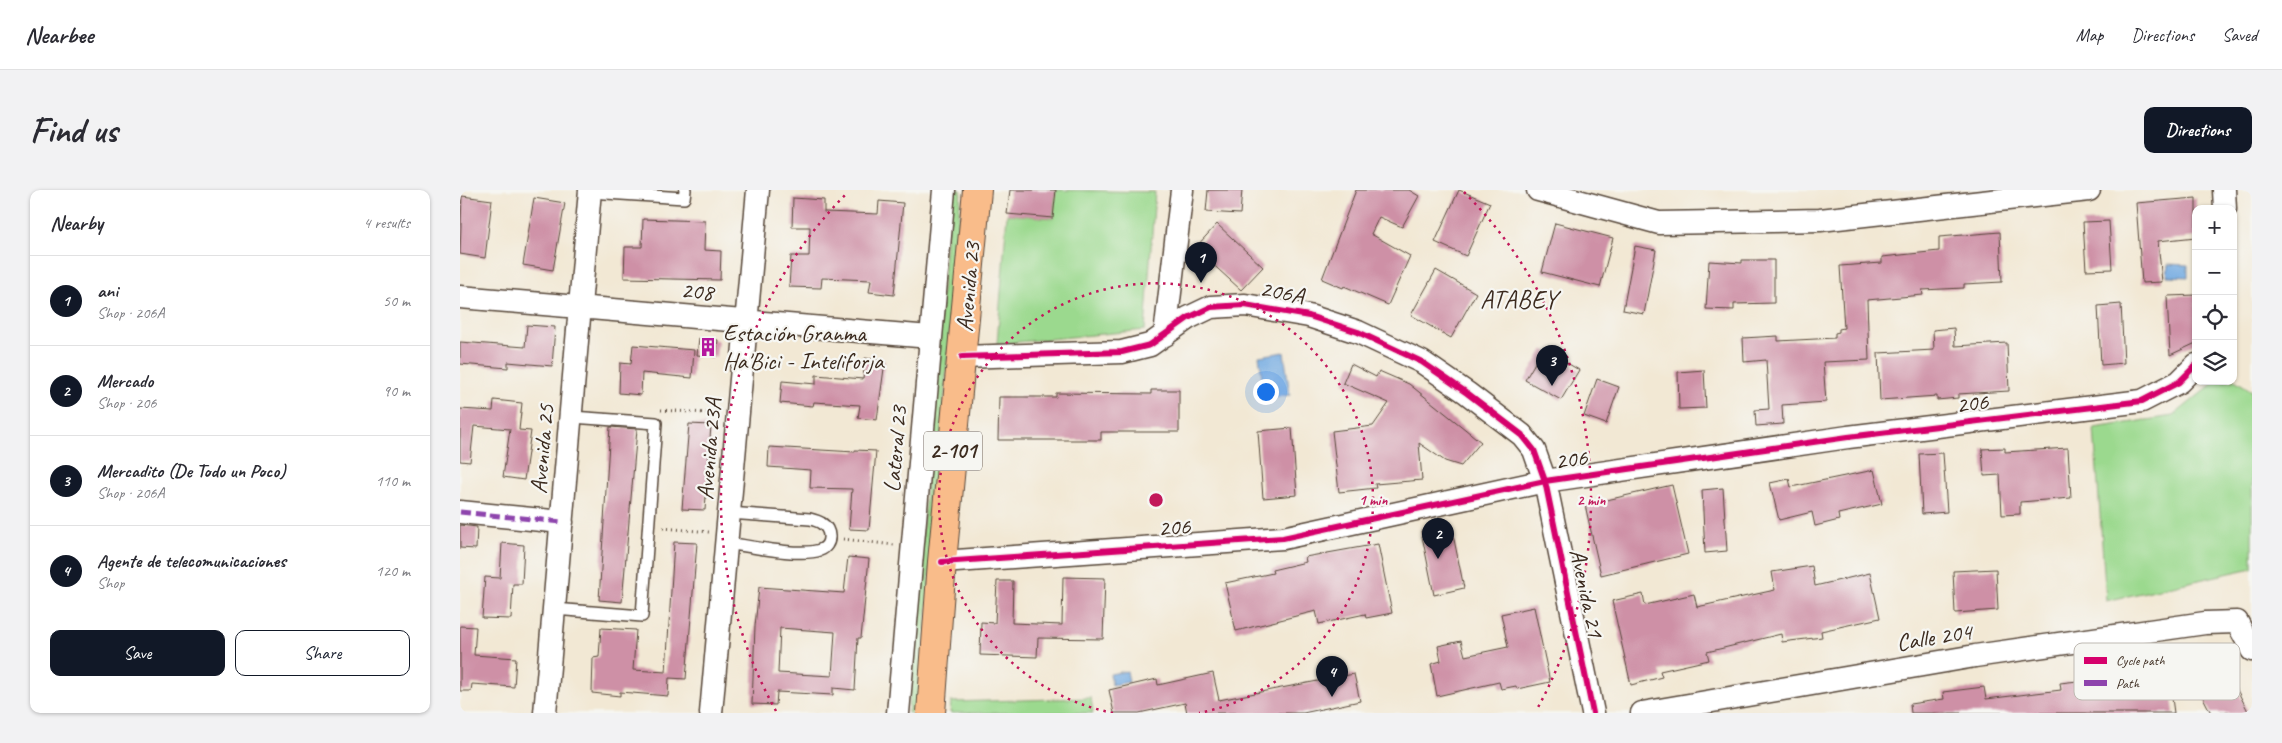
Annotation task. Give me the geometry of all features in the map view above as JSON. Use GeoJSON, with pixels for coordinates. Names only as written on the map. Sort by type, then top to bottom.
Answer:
{"type":"FeatureCollection","features":[{"type":"Feature","properties":{"kind":"main road","name":"Avenida 23"},"geometry":{"type":"LineString","coordinates":[[930,713],[942,562],[977,190]]}},
{"type":"Feature","properties":{"kind":"street","name":"Avenida 23A"},"geometry":{"type":"LineString","coordinates":[[711,713],[758,190]]}},
{"type":"Feature","properties":{"kind":"street","name":"Lateral 23"},"geometry":{"type":"LineString","coordinates":[[898,713],[944,190]]}},
{"type":"Feature","properties":{"kind":"street"},"geometry":{"type":"LineString","coordinates":[[1165,335],[1182,190]]}},
{"type":"Feature","properties":{"kind":"street"},"geometry":{"type":"LineString","coordinates":[[1538,190],[1659,223],[1820,220],[2089,190]]}},
{"type":"Feature","properties":{"kind":"street"},"geometry":{"type":"LineString","coordinates":[[2224,190],[2225,205]]}},
{"type":"Feature","properties":{"kind":"street","name":"Avenida 25"},"geometry":{"type":"LineString","coordinates":[[545,713],[590,191]]}},
{"type":"Feature","properties":{"kind":"street","name":"208"},"geometry":{"type":"LineString","coordinates":[[460,296],[930,337]]}},
{"type":"Feature","properties":{"kind":"street","name":"206A"},"geometry":{"type":"LineString","coordinates":[[962,357],[1122,352],[1150,345],[1188,318],[1211,307],[1245,305],[1309,316],[1358,332],[1422,362],[1467,393],[1522,435],[1534,450],[1545,481]]}},
{"type":"Feature","properties":{"kind":"street","name":"206"},"geometry":{"type":"LineString","coordinates":[[942,562],[1283,538],[1545,481],[1848,437],[2142,401],[2179,382],[2192,369]]}},
{"type":"Feature","properties":{"kind":"street","name":"Avenida 21"},"geometry":{"type":"LineString","coordinates":[[1545,481],[1593,713]]}},
{"type":"Feature","properties":{"kind":"street"},"geometry":{"type":"LineString","coordinates":[[460,512],[562,522]]}},
{"type":"Feature","properties":{"kind":"street","name":"Calle 204"},"geometry":{"type":"LineString","coordinates":[[1642,713],[1975,656],[2205,623],[2237,622],[2252,650]]}},
{"type":"Feature","properties":{"kind":"lane"},"geometry":{"type":"LineString","coordinates":[[590,191],[684,198],[685,190]]}},
{"type":"Feature","properties":{"kind":"lane"},"geometry":{"type":"LineString","coordinates":[[554,609],[642,616],[656,423],[572,417]]}},
{"type":"Feature","properties":{"kind":"lane"},"geometry":{"type":"LineString","coordinates":[[810,519],[822,524],[828,530],[830,537],[828,544],[821,550],[806,552],[728,530],[810,519]]}},
{"type":"Feature","properties":{"kind":"path"},"geometry":{"type":"LineString","coordinates":[[648,527],[728,530]]}},
{"type":"Feature","properties":{"kind":"path"},"geometry":{"type":"LineString","coordinates":[[830,537],[913,548]]}},
{"type":"Feature","properties":{"kind":"green space"},"geometry":{"type":"Polygon","coordinates":[[[950,190],[961,190],[919,713],[908,713],[950,190]]]}},
{"type":"Feature","properties":{"kind":"green space"},"geometry":{"type":"Polygon","coordinates":[[[1056,190],[1155,192],[1145,330],[997,344],[1007,214],[1053,218],[1056,190]]]}},
{"type":"Feature","properties":{"kind":"green space"},"geometry":{"type":"Polygon","coordinates":[[[2237,382],[2252,391],[2252,568],[2106,601],[2094,428],[2173,416],[2211,385],[2237,385],[2237,382]]]}},
{"type":"Feature","properties":{"kind":"green space"},"geometry":{"type":"Polygon","coordinates":[[[1091,698],[1093,713],[950,713],[951,702],[1091,698]]]}},
{"type":"Feature","properties":{"kind":"water"},"geometry":{"type":"Polygon","coordinates":[[[2168,264],[2188,265],[2188,277],[2167,276],[2168,264]]]}},
{"type":"Feature","properties":{"kind":"water"},"geometry":{"type":"Polygon","coordinates":[[[1284,352],[1290,395],[1265,399],[1259,356],[1284,352]]]}},
{"type":"Feature","properties":{"kind":"water"},"geometry":{"type":"Polygon","coordinates":[[[1127,671],[1129,682],[1112,685],[1110,674],[1127,671]]]}},
{"type":"Feature","properties":{"kind":"building"},"geometry":{"type":"Polygon","coordinates":[[[1010,190],[1056,190],[1053,218],[1007,214],[1010,190]]]}},
{"type":"Feature","properties":{"kind":"building"},"geometry":{"type":"Polygon","coordinates":[[[1208,190],[1242,190],[1240,214],[1206,212],[1208,190]]]}},
{"type":"Feature","properties":{"kind":"building"},"geometry":{"type":"Polygon","coordinates":[[[1356,190],[1409,190],[1419,196],[1402,227],[1379,217],[1371,234],[1410,256],[1388,305],[1344,286],[1343,288],[1322,279],[1356,190]]]}},
{"type":"Feature","properties":{"kind":"building"},"geometry":{"type":"Polygon","coordinates":[[[1459,190],[1490,203],[1466,256],[1435,242],[1459,190]]]}},
{"type":"Feature","properties":{"kind":"building"},"geometry":{"type":"Polygon","coordinates":[[[462,196],[492,200],[485,258],[460,254],[462,196]]]}},
{"type":"Feature","properties":{"kind":"building"},"geometry":{"type":"Polygon","coordinates":[[[534,198],[565,203],[553,270],[523,265],[534,198]]]}},
{"type":"Feature","properties":{"kind":"building"},"geometry":{"type":"Polygon","coordinates":[[[793,198],[824,200],[824,212],[878,214],[879,201],[903,203],[894,295],[869,292],[871,280],[822,278],[821,288],[789,287],[791,256],[809,256],[810,227],[792,227],[793,198]]]}},
{"type":"Feature","properties":{"kind":"building"},"geometry":{"type":"Polygon","coordinates":[[[2196,198],[2196,205],[2192,205],[2192,237],[2158,241],[2162,282],[2142,283],[2136,203],[2196,198]]]}},
{"type":"Feature","properties":{"kind":"building"},"geometry":{"type":"Polygon","coordinates":[[[643,219],[705,221],[704,250],[721,251],[720,280],[624,278],[625,247],[642,247],[643,219]]]}},
{"type":"Feature","properties":{"kind":"building"},"geometry":{"type":"Polygon","coordinates":[[[2109,221],[2112,269],[2086,270],[2083,222],[2109,221]]]}},
{"type":"Feature","properties":{"kind":"building"},"geometry":{"type":"Polygon","coordinates":[[[1555,223],[1613,238],[1600,287],[1542,272],[1555,223]]]}},
{"type":"Feature","properties":{"kind":"building"},"geometry":{"type":"Polygon","coordinates":[[[1217,224],[1263,267],[1241,290],[1195,248],[1217,224]]]}},
{"type":"Feature","properties":{"kind":"building"},"geometry":{"type":"Polygon","coordinates":[[[2000,232],[2002,282],[1964,284],[1964,288],[1922,290],[1923,295],[1867,300],[1869,360],[1823,362],[1826,402],[1782,405],[1783,424],[1756,426],[1755,410],[1769,409],[1766,360],[1744,362],[1743,338],[1778,336],[1778,341],[1835,338],[1835,333],[1839,332],[1839,329],[1844,328],[1840,266],[1882,263],[1882,257],[1939,251],[1939,237],[2000,232]]]}},
{"type":"Feature","properties":{"kind":"building"},"geometry":{"type":"Polygon","coordinates":[[[1635,246],[1656,250],[1644,314],[1623,310],[1635,246]]]}},
{"type":"Feature","properties":{"kind":"building"},"geometry":{"type":"Polygon","coordinates":[[[1742,260],[1774,260],[1774,303],[1734,304],[1734,310],[1706,309],[1709,261],[1742,263],[1742,260]]]}},
{"type":"Feature","properties":{"kind":"building"},"geometry":{"type":"Polygon","coordinates":[[[1436,270],[1476,293],[1451,338],[1411,315],[1436,270]]]}},
{"type":"Feature","properties":{"kind":"building"},"geometry":{"type":"Polygon","coordinates":[[[2192,295],[2192,345],[2170,355],[2167,296],[2192,295]]]}},
{"type":"Feature","properties":{"kind":"building"},"geometry":{"type":"Polygon","coordinates":[[[2121,304],[2124,363],[2101,365],[2098,306],[2121,304]]]}},
{"type":"Feature","properties":{"kind":"building"},"geometry":{"type":"Polygon","coordinates":[[[527,325],[555,327],[552,366],[508,362],[508,368],[460,364],[460,342],[525,347],[527,325]]]}},
{"type":"Feature","properties":{"kind":"building"},"geometry":{"type":"Polygon","coordinates":[[[1954,328],[1955,346],[2007,343],[2009,391],[1958,394],[1958,398],[1937,400],[1937,396],[1880,400],[1878,353],[1934,350],[1933,330],[1954,328]]]}},
{"type":"Feature","properties":{"kind":"building","name":"Estación Granma Ha'Bici - Inteliforja"},"geometry":{"type":"Polygon","coordinates":[[[699,338],[718,340],[716,357],[697,355],[699,338]]]}},
{"type":"Feature","properties":{"kind":"building"},"geometry":{"type":"Polygon","coordinates":[[[633,345],[694,350],[692,378],[642,373],[641,395],[619,393],[620,363],[631,364],[633,345]]]}},
{"type":"Feature","properties":{"kind":"building"},"geometry":{"type":"Polygon","coordinates":[[[1543,349],[1579,370],[1561,400],[1525,380],[1543,349]]]}},
{"type":"Feature","properties":{"kind":"building"},"geometry":{"type":"Polygon","coordinates":[[[865,358],[885,361],[877,420],[858,418],[860,405],[814,402],[813,406],[780,403],[782,381],[816,384],[816,375],[863,379],[865,358]]]}},
{"type":"Feature","properties":{"kind":"building"},"geometry":{"type":"Polygon","coordinates":[[[1351,364],[1376,377],[1379,371],[1409,384],[1481,442],[1461,466],[1445,461],[1419,443],[1422,480],[1375,484],[1376,488],[1339,492],[1332,431],[1373,426],[1389,403],[1343,383],[1351,364]]]}},
{"type":"Feature","properties":{"kind":"building"},"geometry":{"type":"Polygon","coordinates":[[[1704,370],[1706,408],[1679,409],[1678,372],[1704,370]]]}},
{"type":"Feature","properties":{"kind":"building"},"geometry":{"type":"Polygon","coordinates":[[[1597,379],[1619,387],[1606,424],[1584,416],[1597,379]]]}},
{"type":"Feature","properties":{"kind":"building"},"geometry":{"type":"Polygon","coordinates":[[[1151,390],[1179,390],[1179,432],[1101,432],[1101,440],[998,440],[999,397],[1056,397],[1056,393],[1151,394],[1151,390]]]}},
{"type":"Feature","properties":{"kind":"building"},"geometry":{"type":"Polygon","coordinates":[[[494,400],[522,403],[519,430],[531,431],[524,480],[503,477],[510,429],[474,426],[470,462],[460,461],[460,409],[493,411],[494,400]]]}},
{"type":"Feature","properties":{"kind":"building"},"geometry":{"type":"Polygon","coordinates":[[[689,424],[711,425],[705,510],[682,509],[689,424]]]}},
{"type":"Feature","properties":{"kind":"building"},"geometry":{"type":"Polygon","coordinates":[[[610,427],[637,429],[622,602],[599,600],[610,427]]]}},
{"type":"Feature","properties":{"kind":"building"},"geometry":{"type":"Polygon","coordinates":[[[1292,428],[1297,495],[1263,498],[1258,431],[1292,428]]]}},
{"type":"Feature","properties":{"kind":"building"},"geometry":{"type":"Polygon","coordinates":[[[769,447],[855,452],[855,450],[876,451],[869,530],[849,529],[852,489],[810,488],[811,470],[768,467],[769,447]]]}},
{"type":"Feature","properties":{"kind":"building"},"geometry":{"type":"Polygon","coordinates":[[[2005,448],[2005,452],[2068,448],[2071,498],[2020,502],[2020,514],[2002,515],[2000,475],[1984,476],[1982,449],[2005,448]]]}},
{"type":"Feature","properties":{"kind":"building"},"geometry":{"type":"Polygon","coordinates":[[[1943,453],[1947,512],[1922,514],[1919,454],[1943,453]]]}},
{"type":"Feature","properties":{"kind":"building"},"geometry":{"type":"Polygon","coordinates":[[[1874,470],[1882,504],[1838,514],[1839,520],[1815,526],[1812,512],[1779,520],[1770,483],[1789,479],[1791,487],[1874,470]]]}},
{"type":"Feature","properties":{"kind":"building"},"geometry":{"type":"Polygon","coordinates":[[[1672,485],[1688,554],[1601,575],[1585,505],[1672,485]]]}},
{"type":"Feature","properties":{"kind":"building"},"geometry":{"type":"Polygon","coordinates":[[[1723,488],[1727,551],[1705,553],[1702,490],[1723,488]]]}},
{"type":"Feature","properties":{"kind":"building"},"geometry":{"type":"Polygon","coordinates":[[[460,525],[477,527],[476,549],[460,548],[460,525]]]}},
{"type":"Feature","properties":{"kind":"building"},"geometry":{"type":"Polygon","coordinates":[[[1451,525],[1464,588],[1434,595],[1421,531],[1451,525]]]}},
{"type":"Feature","properties":{"kind":"building"},"geometry":{"type":"Polygon","coordinates":[[[674,542],[697,543],[686,679],[669,678],[668,696],[620,692],[620,696],[592,693],[593,658],[599,657],[601,628],[636,630],[633,670],[666,672],[674,542]]]}},
{"type":"Feature","properties":{"kind":"building"},"geometry":{"type":"Polygon","coordinates":[[[502,543],[524,545],[522,584],[513,584],[511,619],[482,618],[485,577],[500,578],[502,543]]]}},
{"type":"Feature","properties":{"kind":"building"},"geometry":{"type":"Polygon","coordinates":[[[1378,544],[1392,613],[1366,618],[1365,614],[1319,624],[1316,611],[1236,631],[1225,583],[1273,573],[1272,570],[1306,562],[1305,557],[1378,544]]]}},
{"type":"Feature","properties":{"kind":"building"},"geometry":{"type":"Polygon","coordinates":[[[848,557],[869,559],[861,638],[858,638],[855,690],[833,688],[833,695],[777,692],[776,705],[752,704],[755,626],[759,587],[844,593],[848,557]],[[780,628],[778,673],[832,676],[835,632],[780,628]]]}},
{"type":"Feature","properties":{"kind":"building"},"geometry":{"type":"Polygon","coordinates":[[[1812,566],[1815,586],[1870,573],[1880,618],[1821,631],[1822,637],[1782,642],[1781,634],[1707,652],[1709,660],[1660,671],[1662,677],[1631,685],[1612,601],[1643,594],[1645,605],[1694,594],[1697,607],[1775,590],[1772,572],[1812,566]]]}},
{"type":"Feature","properties":{"kind":"building"},"geometry":{"type":"Polygon","coordinates":[[[1996,569],[1998,610],[1955,613],[1953,571],[1996,569]]]}},
{"type":"Feature","properties":{"kind":"building"},"geometry":{"type":"Polygon","coordinates":[[[1063,577],[1105,578],[1103,639],[1038,638],[1037,657],[980,655],[981,622],[995,623],[997,581],[1013,581],[1012,623],[1062,625],[1063,577]]]}},
{"type":"Feature","properties":{"kind":"building"},"geometry":{"type":"Polygon","coordinates":[[[1534,607],[1550,682],[1517,689],[1516,686],[1501,689],[1499,682],[1437,696],[1431,664],[1441,661],[1438,646],[1461,641],[1465,656],[1508,647],[1501,614],[1534,607]]]}},
{"type":"Feature","properties":{"kind":"building"},"geometry":{"type":"Polygon","coordinates":[[[460,626],[476,627],[474,655],[516,658],[514,687],[472,684],[471,691],[460,691],[460,626]]]}},
{"type":"Feature","properties":{"kind":"building"},"geometry":{"type":"Polygon","coordinates":[[[1213,673],[1219,700],[1354,674],[1360,701],[1303,713],[1187,713],[1185,703],[1139,713],[1114,713],[1109,690],[1157,679],[1158,685],[1213,673]]]}},
{"type":"Feature","properties":{"kind":"building"},"geometry":{"type":"Polygon","coordinates":[[[2074,681],[2074,700],[2172,700],[2174,713],[1911,713],[1910,704],[1944,699],[1943,692],[1984,687],[1986,699],[2061,690],[2060,683],[2074,681]]]}},
{"type":"Feature","properties":{"kind":"building"},"geometry":{"type":"Polygon","coordinates":[[[2240,696],[2249,713],[2211,713],[2204,700],[2240,700],[2240,696]]]}},
{"type":"Feature","properties":{"kind":"marked path"},"geometry":{"type":"LineString","coordinates":[[460,512],[562,522]]}},
{"type":"Feature","properties":{"kind":"cycle path"},"geometry":{"type":"LineString","coordinates":[[962,357],[1122,352],[1150,345],[1188,318],[1211,307],[1245,305],[1309,316],[1358,332],[1422,362],[1522,435],[1534,450],[1545,481],[1593,713]]}},
{"type":"Feature","properties":{"kind":"cycle path"},"geometry":{"type":"LineString","coordinates":[[942,562],[1283,538],[1545,481],[1848,437],[2142,401],[2179,382],[2192,369]]}},
{"type":"Feature","properties":{"kind":"place","name":"ani"},"geometry":{"type":"Point","coordinates":[1201,283]}},
{"type":"Feature","properties":{"kind":"place","name":"Estación Granma Ha'Bici - Inteliforja"},"geometry":{"type":"Point","coordinates":[708,347]}},
{"type":"Feature","properties":{"kind":"place","name":"Mercadito (De Todo un Poco)"},"geometry":{"type":"Point","coordinates":[1552,386]}},
{"type":"Feature","properties":{"kind":"place","name":"Mercado"},"geometry":{"type":"Point","coordinates":[1438,559]}},
{"type":"Feature","properties":{"kind":"place","name":"Agente de telecomunicaciones"},"geometry":{"type":"Point","coordinates":[1332,697]}},
{"type":"Feature","properties":{"kind":"district","name":"ATABEY"},"geometry":{"type":"Point","coordinates":[1519,300]}}]}
